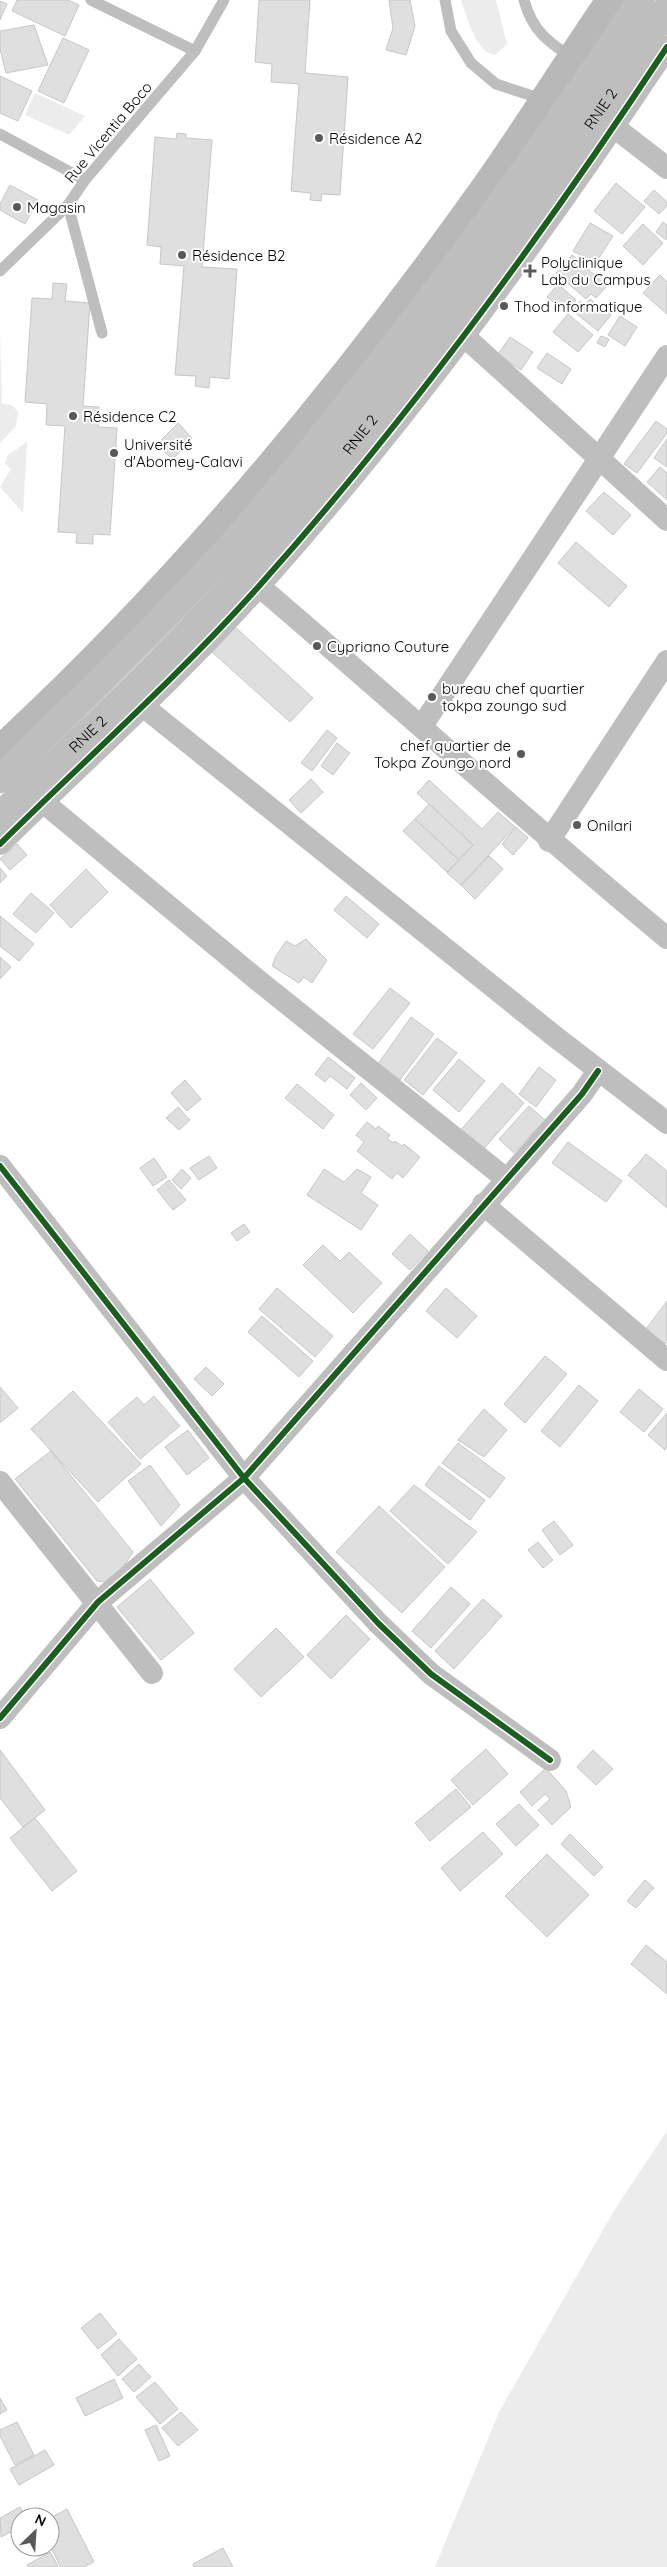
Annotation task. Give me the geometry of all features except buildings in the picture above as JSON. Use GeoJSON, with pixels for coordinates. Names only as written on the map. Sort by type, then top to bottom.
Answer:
{"type":"FeatureCollection","features":[{"type":"Feature","properties":{"kind":"highway","name":"RNIE 2"},"geometry":{"type":"LineString","coordinates":[[0,779],[124,659],[234,542],[412,325],[570,109],[642,0]]}},
{"type":"Feature","properties":{"kind":"highway","name":"RNIE 2"},"geometry":{"type":"LineString","coordinates":[[595,69],[667,9]]}},
{"type":"Feature","properties":{"kind":"highway","name":"RNIE 2"},"geometry":{"type":"LineString","coordinates":[[0,816],[85,738],[250,567],[348,449],[605,123],[595,69]]}},
{"type":"Feature","properties":{"kind":"street"},"geometry":{"type":"LineString","coordinates":[[0,749],[118,636],[311,418],[480,194],[531,96],[595,69],[610,0]]}},
{"type":"Feature","properties":{"kind":"street"},"geometry":{"type":"LineString","coordinates":[[0,844],[144,707],[259,586],[364,464],[465,337],[605,123],[667,47]]}},
{"type":"Feature","properties":{"kind":"street"},"geometry":{"type":"LineString","coordinates":[[570,109],[605,123],[667,168]]}},
{"type":"Feature","properties":{"kind":"street"},"geometry":{"type":"LineString","coordinates":[[465,337],[667,520]]}},
{"type":"Feature","properties":{"kind":"street"},"geometry":{"type":"LineString","coordinates":[[422,726],[667,356]]}},
{"type":"Feature","properties":{"kind":"street"},"geometry":{"type":"LineString","coordinates":[[259,586],[422,726],[549,841],[667,938]]}},
{"type":"Feature","properties":{"kind":"street"},"geometry":{"type":"LineString","coordinates":[[549,841],[667,661]]}},
{"type":"Feature","properties":{"kind":"street"},"geometry":{"type":"LineString","coordinates":[[144,707],[598,1070],[667,1122]]}},
{"type":"Feature","properties":{"kind":"street"},"geometry":{"type":"LineString","coordinates":[[43,802],[260,982],[505,1178]]}},
{"type":"Feature","properties":{"kind":"street"},"geometry":{"type":"LineString","coordinates":[[0,1718],[98,1602],[244,1478],[505,1178],[582,1094],[598,1070]]}},
{"type":"Feature","properties":{"kind":"street"},"geometry":{"type":"LineString","coordinates":[[0,1166],[244,1478],[378,1622],[431,1674],[550,1760]]}},
{"type":"Feature","properties":{"kind":"street"},"geometry":{"type":"LineString","coordinates":[[483,1204],[667,1360]]}},
{"type":"Feature","properties":{"kind":"street"},"geometry":{"type":"LineString","coordinates":[[0,1482],[98,1602],[152,1673]]}},
{"type":"Feature","properties":{"kind":"lane"},"geometry":{"type":"LineString","coordinates":[[92,0],[195,51]]}},
{"type":"Feature","properties":{"kind":"lane","name":"Rue Vicentia Boco"},"geometry":{"type":"LineString","coordinates":[[0,271],[68,206],[85,180],[195,51],[224,0]]}},
{"type":"Feature","properties":{"kind":"lane"},"geometry":{"type":"LineString","coordinates":[[445,0],[451,31],[471,63],[496,84],[570,109]]}},
{"type":"Feature","properties":{"kind":"lane"},"geometry":{"type":"LineString","coordinates":[[524,0],[530,21],[534,27],[595,69]]}},
{"type":"Feature","properties":{"kind":"lane"},"geometry":{"type":"LineString","coordinates":[[0,134],[85,180]]}},
{"type":"Feature","properties":{"kind":"lane"},"geometry":{"type":"LineString","coordinates":[[68,206],[102,333]]}},
{"type":"Feature","properties":{"kind":"shaded area"},"geometry":{"type":"Polygon","coordinates":[[[461,0],[496,0],[507,44],[495,55],[488,52],[477,41],[461,0]]]}},
{"type":"Feature","properties":{"kind":"shaded area"},"geometry":{"type":"Polygon","coordinates":[[[35,93],[85,116],[69,135],[25,115],[35,93]]]}},
{"type":"Feature","properties":{"kind":"shaded area"},"geometry":{"type":"Polygon","coordinates":[[[0,332],[2,404],[12,405],[18,412],[16,426],[0,443],[0,332]]]}},
{"type":"Feature","properties":{"kind":"shaded area"},"geometry":{"type":"Polygon","coordinates":[[[27,442],[23,513],[0,487],[11,469],[5,463],[8,455],[27,442]]]}},
{"type":"Feature","properties":{"kind":"shaded area"},"geometry":{"type":"Polygon","coordinates":[[[667,2131],[667,2567],[435,2567],[499,2412],[615,2209],[667,2131]]]}},
{"type":"Feature","properties":{"kind":"cycle path"},"geometry":{"type":"LineString","coordinates":[[0,844],[197,652],[260,585],[315,521],[422,391],[473,324],[572,187],[667,47]]}},
{"type":"Feature","properties":{"kind":"cycle path"},"geometry":{"type":"LineString","coordinates":[[0,1718],[98,1602],[244,1478],[582,1094],[598,1071]]}},
{"type":"Feature","properties":{"kind":"cycle path"},"geometry":{"type":"LineString","coordinates":[[0,1166],[244,1478],[378,1623],[431,1674],[550,1760]]}},
{"type":"Feature","properties":{"kind":"place","name":"Résidence A2"},"geometry":{"type":"Point","coordinates":[319,138]}},
{"type":"Feature","properties":{"kind":"place","name":"Magasin"},"geometry":{"type":"Point","coordinates":[17,207]}},
{"type":"Feature","properties":{"kind":"place","name":"Résidence B2"},"geometry":{"type":"Point","coordinates":[182,255]}},
{"type":"Feature","properties":{"kind":"place","name":"Polyclinique Lab du Campus"},"geometry":{"type":"Point","coordinates":[530,271]}},
{"type":"Feature","properties":{"kind":"place","name":"Thod informatique"},"geometry":{"type":"Point","coordinates":[504,306]}},
{"type":"Feature","properties":{"kind":"place","name":"Résidence C2"},"geometry":{"type":"Point","coordinates":[73,416]}},
{"type":"Feature","properties":{"kind":"place","name":"Université d'Abomey-Calavi"},"geometry":{"type":"Point","coordinates":[114,453]}},
{"type":"Feature","properties":{"kind":"place","name":"Cypriano Couture"},"geometry":{"type":"Point","coordinates":[317,646]}},
{"type":"Feature","properties":{"kind":"place","name":"bureau chef quartier tokpa zoungo sud"},"geometry":{"type":"Point","coordinates":[432,697]}},
{"type":"Feature","properties":{"kind":"place","name":"chef quartier de Tokpa Zoungo nord"},"geometry":{"type":"Point","coordinates":[521,754]}},
{"type":"Feature","properties":{"kind":"place","name":"Onilari"},"geometry":{"type":"Point","coordinates":[577,825]}}]}
